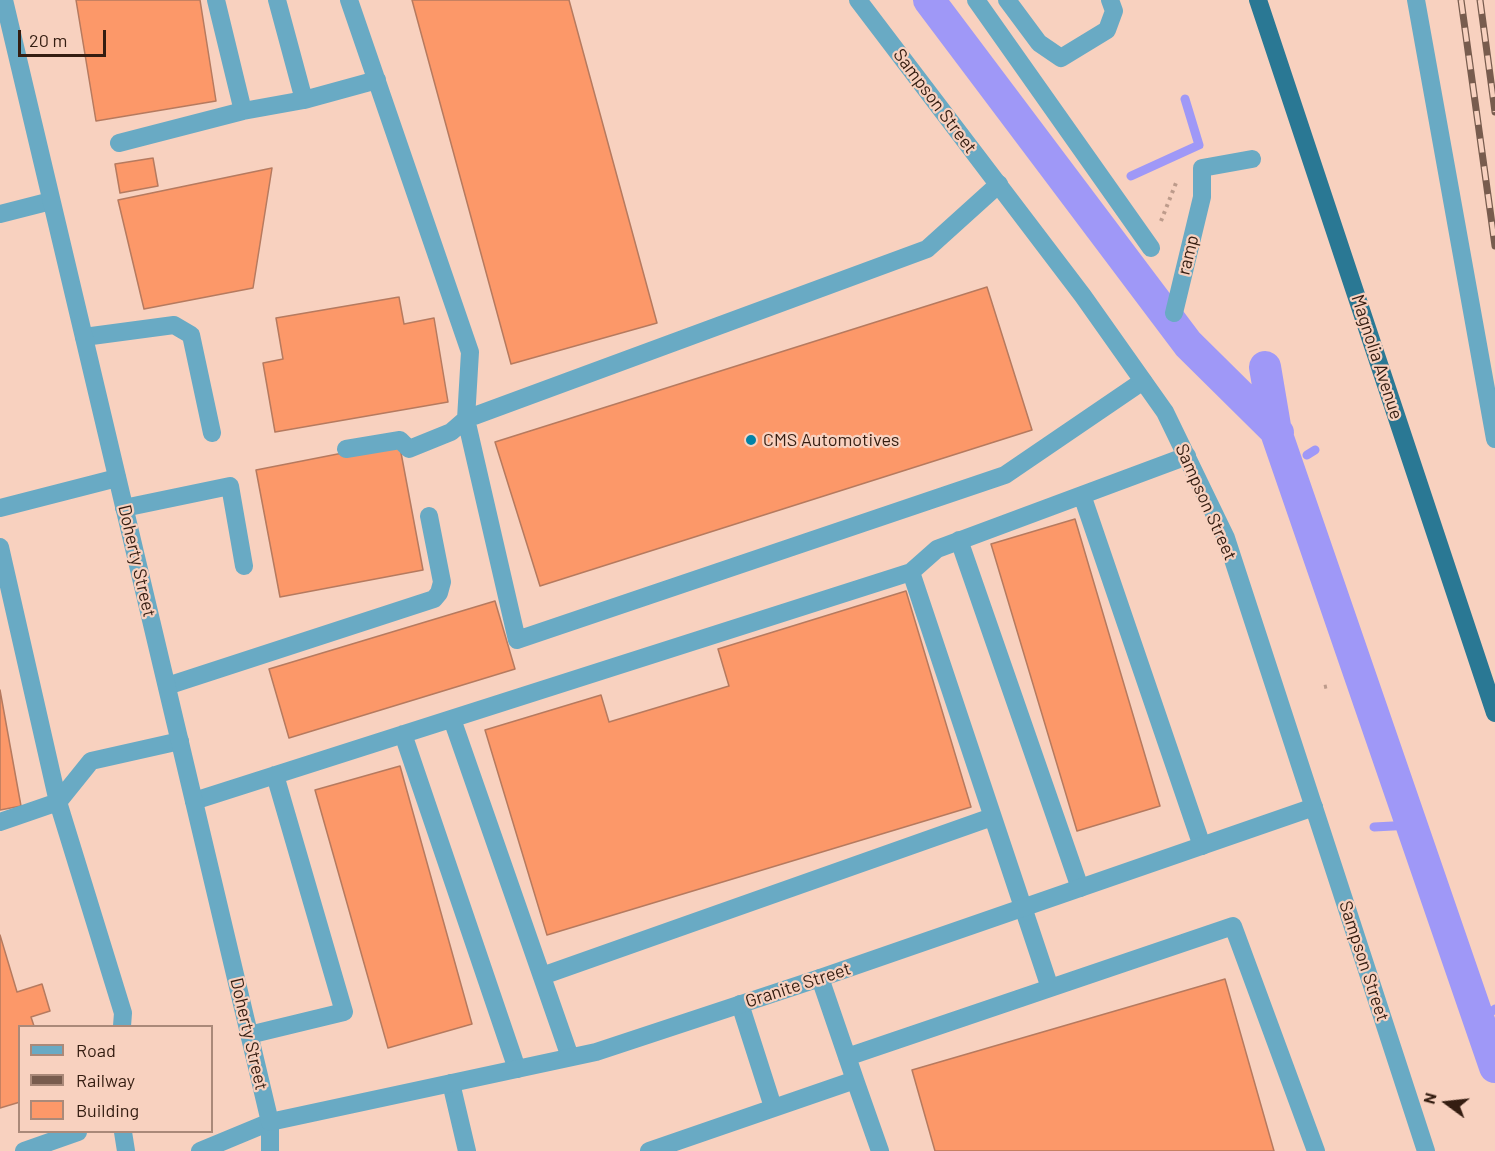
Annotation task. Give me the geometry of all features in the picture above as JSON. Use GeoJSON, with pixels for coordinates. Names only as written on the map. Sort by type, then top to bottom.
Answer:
{"type":"FeatureCollection","features":[{"type":"Feature","properties":{"kind":"main road","name":"Magnolia Avenue"},"geometry":{"type":"LineString","coordinates":[[1258,0],[1495,713]]}},
{"type":"Feature","properties":{"kind":"street","name":"Doherty Street"},"geometry":{"type":"LineString","coordinates":[[4,0],[270,1122],[270,1151]]}},
{"type":"Feature","properties":{"kind":"street"},"geometry":{"type":"LineString","coordinates":[[216,0],[243,111]]}},
{"type":"Feature","properties":{"kind":"street"},"geometry":{"type":"LineString","coordinates":[[278,0],[304,100]]}},
{"type":"Feature","properties":{"kind":"street"},"geometry":{"type":"LineString","coordinates":[[349,0],[471,352],[466,419],[517,640],[1005,475],[1143,381]]}},
{"type":"Feature","properties":{"kind":"street","name":"Sampson Street"},"geometry":{"type":"LineString","coordinates":[[858,0],[1083,296],[1165,412],[1226,538],[1426,1151]]}},
{"type":"Feature","properties":{"kind":"street"},"geometry":{"type":"LineString","coordinates":[[976,0],[1151,248]]}},
{"type":"Feature","properties":{"kind":"street"},"geometry":{"type":"LineString","coordinates":[[1007,0],[1040,43],[1061,58],[1107,30],[1114,11],[1110,0]]}},
{"type":"Feature","properties":{"kind":"street"},"geometry":{"type":"LineString","coordinates":[[1416,0],[1495,440]]}},
{"type":"Feature","properties":{"kind":"street"},"geometry":{"type":"LineString","coordinates":[[119,143],[243,111],[304,100],[376,80]]}},
{"type":"Feature","properties":{"kind":"street"},"geometry":{"type":"LineString","coordinates":[[1202,168],[1252,159]]}},
{"type":"Feature","properties":{"kind":"street","name":"ramp"},"geometry":{"type":"LineString","coordinates":[[1174,313],[1202,197],[1202,168]]}},
{"type":"Feature","properties":{"kind":"street"},"geometry":{"type":"LineString","coordinates":[[346,449],[400,440],[409,449],[451,432],[466,419],[927,249],[999,184]]}},
{"type":"Feature","properties":{"kind":"street"},"geometry":{"type":"LineString","coordinates":[[0,214],[51,201]]}},
{"type":"Feature","properties":{"kind":"street"},"geometry":{"type":"LineString","coordinates":[[84,338],[174,325],[190,335],[212,433]]}},
{"type":"Feature","properties":{"kind":"street"},"geometry":{"type":"LineString","coordinates":[[194,801],[911,572],[937,549],[1186,456]]}},
{"type":"Feature","properties":{"kind":"street"},"geometry":{"type":"LineString","coordinates":[[0,508],[117,478]]}},
{"type":"Feature","properties":{"kind":"street"},"geometry":{"type":"LineString","coordinates":[[124,508],[230,486],[244,566]]}},
{"type":"Feature","properties":{"kind":"street"},"geometry":{"type":"LineString","coordinates":[[1082,495],[1202,846]]}},
{"type":"Feature","properties":{"kind":"street"},"geometry":{"type":"LineString","coordinates":[[167,686],[434,599],[441,582],[429,516]]}},
{"type":"Feature","properties":{"kind":"street"},"geometry":{"type":"LineString","coordinates":[[959,540],[1080,888]]}},
{"type":"Feature","properties":{"kind":"street"},"geometry":{"type":"LineString","coordinates":[[0,547],[58,802],[123,1013],[122,1025]]}},
{"type":"Feature","properties":{"kind":"street"},"geometry":{"type":"LineString","coordinates":[[911,572],[1050,988]]}},
{"type":"Feature","properties":{"kind":"street"},"geometry":{"type":"LineString","coordinates":[[452,719],[570,1058]]}},
{"type":"Feature","properties":{"kind":"street"},"geometry":{"type":"LineString","coordinates":[[403,734],[517,1069]]}},
{"type":"Feature","properties":{"kind":"street"},"geometry":{"type":"LineString","coordinates":[[0,822],[58,802],[90,761],[180,741]]}},
{"type":"Feature","properties":{"kind":"street"},"geometry":{"type":"LineString","coordinates":[[249,1035],[344,1012],[275,775]]}},
{"type":"Feature","properties":{"kind":"street","name":"Granite Street"},"geometry":{"type":"LineString","coordinates":[[200,1151],[270,1122],[596,1052],[820,978],[1314,807]]}},
{"type":"Feature","properties":{"kind":"street"},"geometry":{"type":"LineString","coordinates":[[542,976],[992,817]]}},
{"type":"Feature","properties":{"kind":"street"},"geometry":{"type":"LineString","coordinates":[[847,1057],[1233,926],[1316,1151]]}},
{"type":"Feature","properties":{"kind":"street"},"geometry":{"type":"LineString","coordinates":[[820,978],[880,1151]]}},
{"type":"Feature","properties":{"kind":"street"},"geometry":{"type":"LineString","coordinates":[[740,1004],[773,1107]]}},
{"type":"Feature","properties":{"kind":"street"},"geometry":{"type":"LineString","coordinates":[[649,1151],[855,1080]]}},
{"type":"Feature","properties":{"kind":"street"},"geometry":{"type":"LineString","coordinates":[[451,1083],[467,1151]]}},
{"type":"Feature","properties":{"kind":"street"},"geometry":{"type":"LineString","coordinates":[[24,1151],[73,1133]]}},
{"type":"Feature","properties":{"kind":"street"},"geometry":{"type":"LineString","coordinates":[[123,1133],[126,1151]]}},
{"type":"Feature","properties":{"kind":"path"},"geometry":{"type":"LineString","coordinates":[[1151,248],[1177,180],[1202,168]]}},
{"type":"Feature","properties":{"kind":"building"},"geometry":{"type":"Polygon","coordinates":[[[76,0],[200,0],[216,101],[96,121],[76,0]]]}},
{"type":"Feature","properties":{"kind":"building"},"geometry":{"type":"Polygon","coordinates":[[[412,0],[569,0],[657,323],[511,364],[412,0]]]}},
{"type":"Feature","properties":{"kind":"building"},"geometry":{"type":"Polygon","coordinates":[[[153,158],[158,186],[120,193],[115,164],[153,158]]]}},
{"type":"Feature","properties":{"kind":"building"},"geometry":{"type":"Polygon","coordinates":[[[272,168],[253,288],[144,309],[118,200],[272,168]]]}},
{"type":"Feature","properties":{"kind":"building"},"geometry":{"type":"Polygon","coordinates":[[[987,287],[1032,430],[540,586],[495,442],[987,287]]]}},
{"type":"Feature","properties":{"kind":"building"},"geometry":{"type":"Polygon","coordinates":[[[399,297],[404,324],[434,318],[448,402],[275,432],[263,363],[283,359],[276,318],[399,297]]]}},
{"type":"Feature","properties":{"kind":"building"},"geometry":{"type":"Polygon","coordinates":[[[399,442],[423,570],[280,597],[256,470],[399,442]]]}},
{"type":"Feature","properties":{"kind":"building"},"geometry":{"type":"Polygon","coordinates":[[[1075,519],[1160,806],[1077,831],[991,544],[1075,519]]]}},
{"type":"Feature","properties":{"kind":"building"},"geometry":{"type":"Polygon","coordinates":[[[906,591],[971,807],[547,935],[485,730],[601,695],[609,722],[729,686],[718,649],[906,591]]]}},
{"type":"Feature","properties":{"kind":"building"},"geometry":{"type":"Polygon","coordinates":[[[495,601],[515,669],[289,738],[269,669],[495,601]]]}},
{"type":"Feature","properties":{"kind":"building"},"geometry":{"type":"Polygon","coordinates":[[[0,690],[21,806],[0,810],[0,690]]]}},
{"type":"Feature","properties":{"kind":"building"},"geometry":{"type":"Polygon","coordinates":[[[400,766],[472,1024],[388,1048],[315,790],[400,766]]]}},
{"type":"Feature","properties":{"kind":"building"},"geometry":{"type":"Polygon","coordinates":[[[0,935],[17,992],[42,984],[50,1011],[31,1017],[34,1025],[18,1025],[18,1103],[0,1108],[0,935]]]}},
{"type":"Feature","properties":{"kind":"building"},"geometry":{"type":"Polygon","coordinates":[[[1225,979],[1274,1151],[935,1151],[912,1070],[1225,979]]]}},
{"type":"Feature","properties":{"kind":"waterway"},"geometry":{"type":"LineString","coordinates":[[929,0],[1188,344],[1278,433],[1276,432],[1495,1067]]}},
{"type":"Feature","properties":{"kind":"waterway"},"geometry":{"type":"LineString","coordinates":[[1131,176],[1199,145],[1185,99]]}},
{"type":"Feature","properties":{"kind":"waterway"},"geometry":{"type":"LineString","coordinates":[[1089,212],[1095,203]]}},
{"type":"Feature","properties":{"kind":"waterway"},"geometry":{"type":"LineString","coordinates":[[1265,367],[1276,432]]}},
{"type":"Feature","properties":{"kind":"waterway"},"geometry":{"type":"LineString","coordinates":[[1307,455],[1315,450]]}},
{"type":"Feature","properties":{"kind":"waterway"},"geometry":{"type":"LineString","coordinates":[[1374,827],[1412,825]]}},
{"type":"Feature","properties":{"kind":"waterway"},"geometry":{"type":"LineString","coordinates":[[1479,1021],[1495,1009]]}},
{"type":"Feature","properties":{"kind":"railway"},"geometry":{"type":"LineString","coordinates":[[1461,0],[1495,246]]}},
{"type":"Feature","properties":{"kind":"railway"},"geometry":{"type":"LineString","coordinates":[[1480,0],[1495,112]]}},
{"type":"Feature","properties":{"kind":"place","name":"CMS Automotives"},"geometry":{"type":"Point","coordinates":[751,440]}}]}
